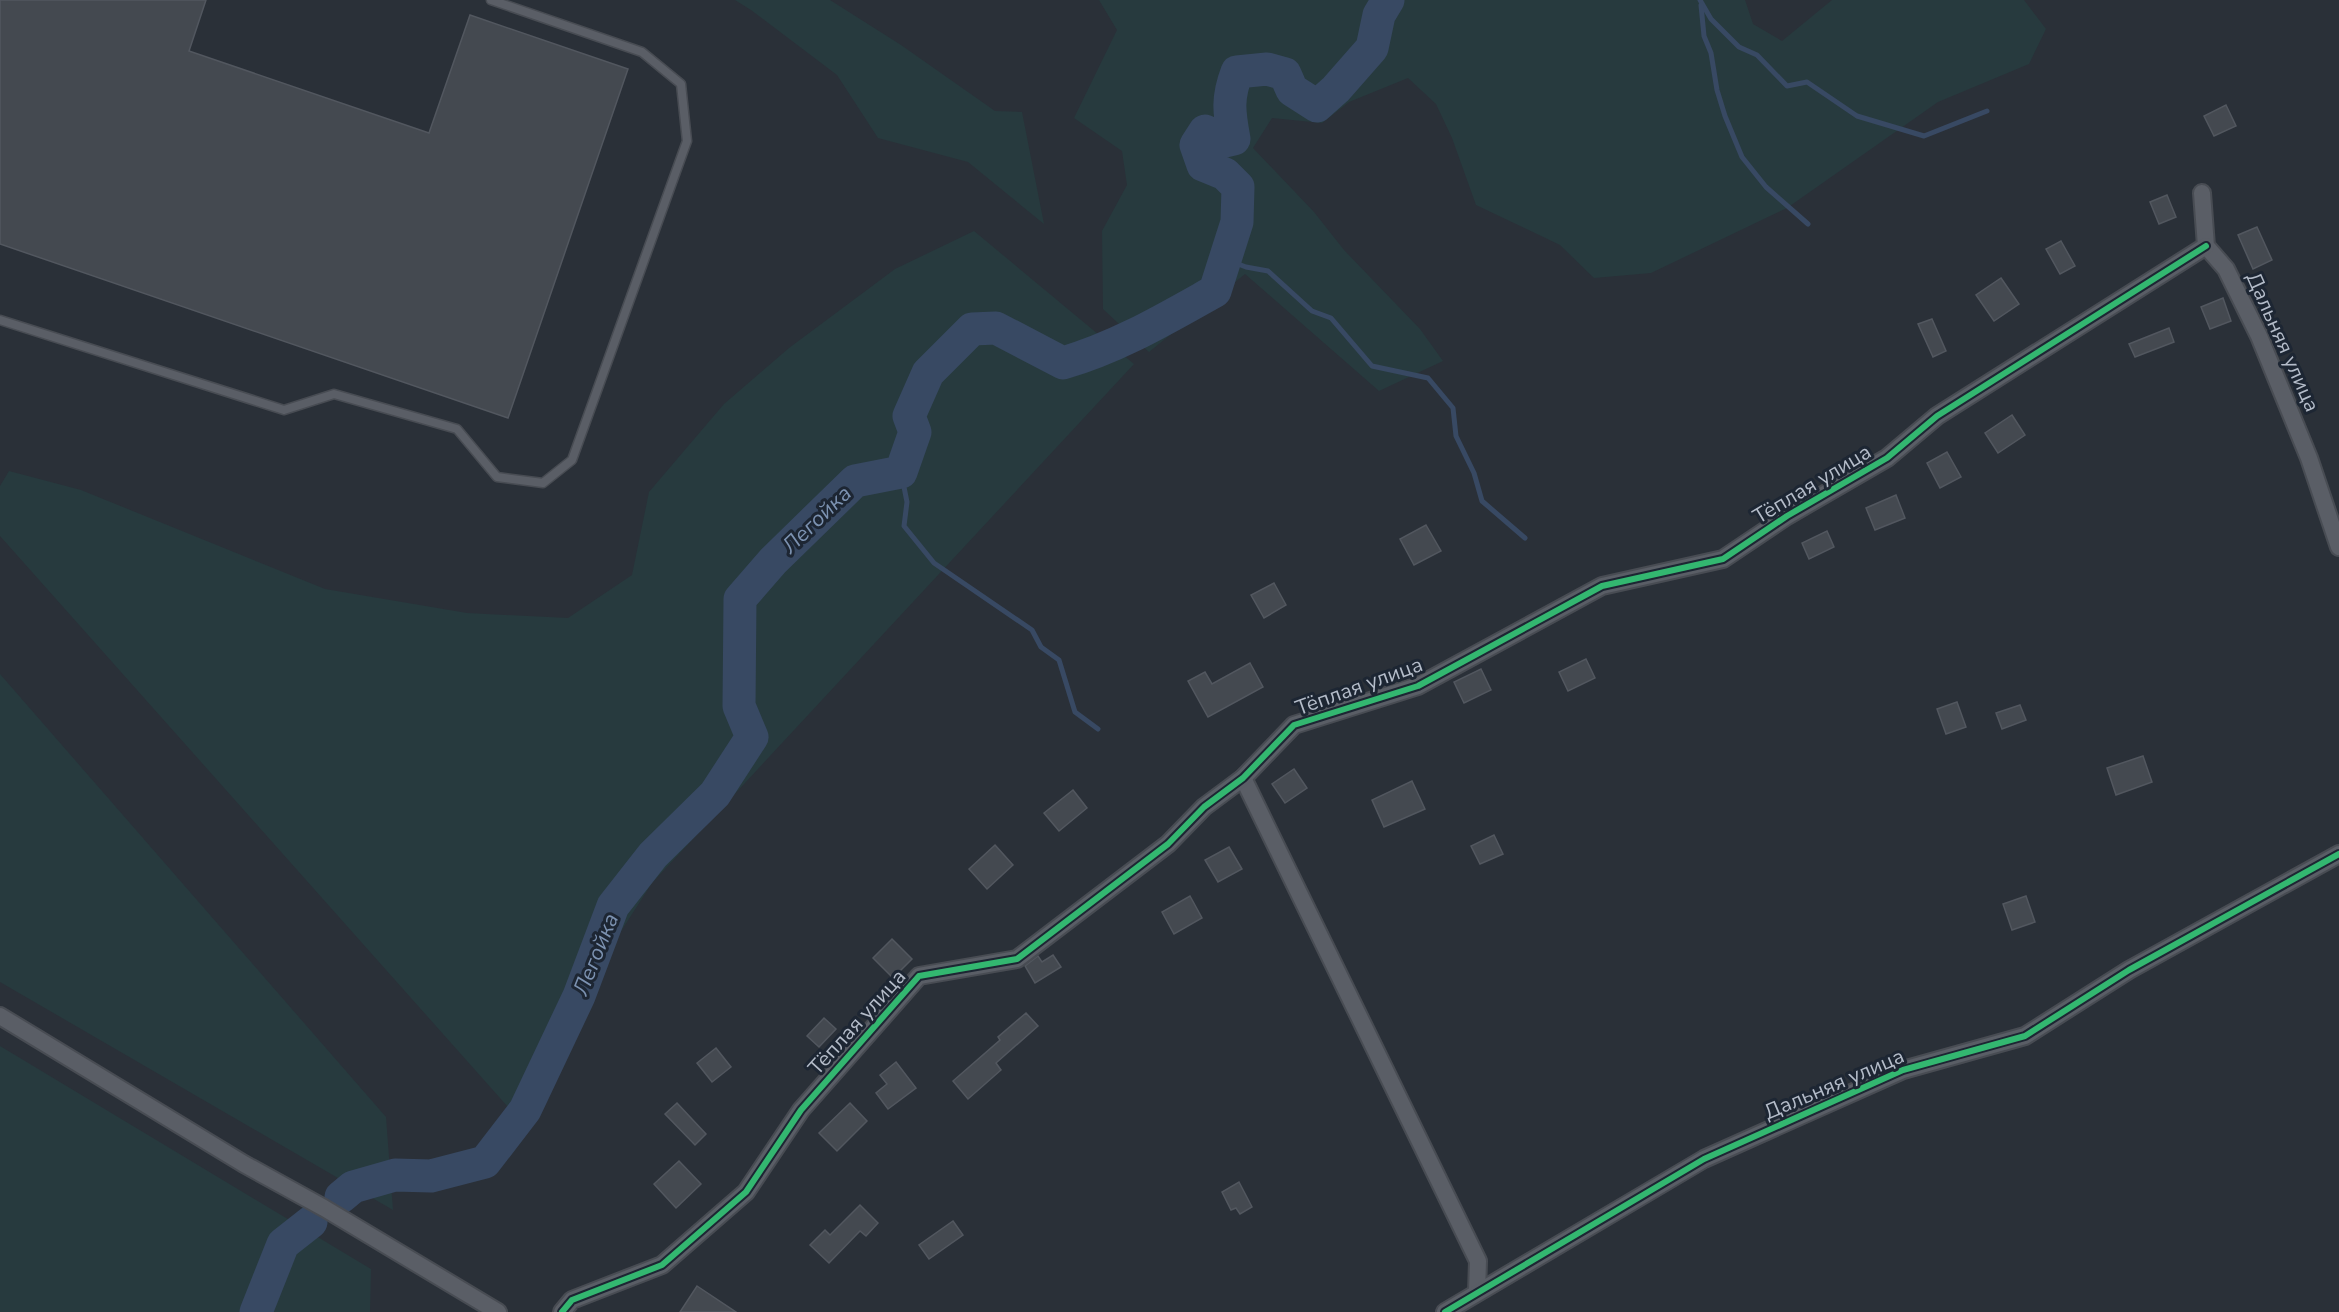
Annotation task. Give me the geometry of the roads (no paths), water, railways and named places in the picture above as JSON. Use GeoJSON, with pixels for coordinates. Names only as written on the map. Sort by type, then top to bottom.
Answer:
{"type":"FeatureCollection","features":[{"type":"Feature","properties":{"kind":"street"},"geometry":{"type":"LineString","coordinates":[[2202,193],[2206,246]]}},
{"type":"Feature","properties":{"kind":"street","name":"Дальняя улица"},"geometry":{"type":"LineString","coordinates":[[2206,246],[2226,269],[2259,336],[2309,458],[2339,547]]}},
{"type":"Feature","properties":{"kind":"street","name":"Тёплая улица"},"geometry":{"type":"LineString","coordinates":[[562,1312],[572,1300],[662,1264],[746,1192],[801,1110],[920,976],[1017,959],[1168,844],[1204,807],[1243,778],[1293,726],[1418,686],[1602,586],[1723,559],[1788,516],[1887,458],[1937,416],[2206,246]]}},
{"type":"Feature","properties":{"kind":"street"},"geometry":{"type":"LineString","coordinates":[[1243,778],[1478,1261],[1477,1292]]}},
{"type":"Feature","properties":{"kind":"street","name":"Дальняя улица"},"geometry":{"type":"LineString","coordinates":[[1445,1312],[1704,1159],[1903,1070],[2025,1036],[2129,970],[2339,854]]}},
{"type":"Feature","properties":{"kind":"street"},"geometry":{"type":"LineString","coordinates":[[0,1016],[234,1158],[334,1214],[498,1312]]}},
{"type":"Feature","properties":{"kind":"lane"},"geometry":{"type":"LineString","coordinates":[[0,320],[284,410],[334,394],[457,429],[497,477],[543,483],[572,460],[687,141],[681,84],[642,52],[491,0]]}},
{"type":"Feature","properties":{"kind":"waterway","name":"Легойка"},"geometry":{"type":"LineString","coordinates":[[341,1197],[353,1187],[395,1175],[431,1176],[485,1162],[525,1110],[579,996],[613,906],[653,855],[715,794],[752,737],[739,706],[740,599],[773,561],[855,481],[901,472],[915,432],[909,416],[928,373],[972,329],[996,328],[1063,363],[1122,341],[1215,291],[1237,222],[1238,187],[1225,174],[1203,165],[1196,145],[1205,131],[1221,142],[1234,139],[1230,105],[1237,72],[1267,69],[1285,74],[1292,90],[1317,106],[1336,89],[1372,48],[1379,15],[1388,0]]}},
{"type":"Feature","properties":{"kind":"waterway"},"geometry":{"type":"LineString","coordinates":[[1700,0],[1711,19],[1739,47],[1757,55],[1787,86],[1807,82],[1857,116],[1924,136],[1987,111]]}},
{"type":"Feature","properties":{"kind":"waterway"},"geometry":{"type":"LineString","coordinates":[[1701,5],[1704,36],[1711,53],[1717,90],[1742,157],[1766,187],[1808,224]]}},
{"type":"Feature","properties":{"kind":"waterway"},"geometry":{"type":"LineString","coordinates":[[1225,259],[1246,267],[1268,271],[1312,311],[1331,318],[1372,366],[1428,378],[1453,408],[1456,436],[1474,473],[1482,501],[1525,538]]}},
{"type":"Feature","properties":{"kind":"waterway"},"geometry":{"type":"LineString","coordinates":[[901,472],[907,502],[904,526],[934,563],[1032,630],[1041,647],[1059,660],[1075,712],[1098,729]]}},
{"type":"Feature","properties":{"kind":"waterway","name":"Легойка"},"geometry":{"type":"LineString","coordinates":[[256,1312],[283,1244],[311,1222]]}}]}
